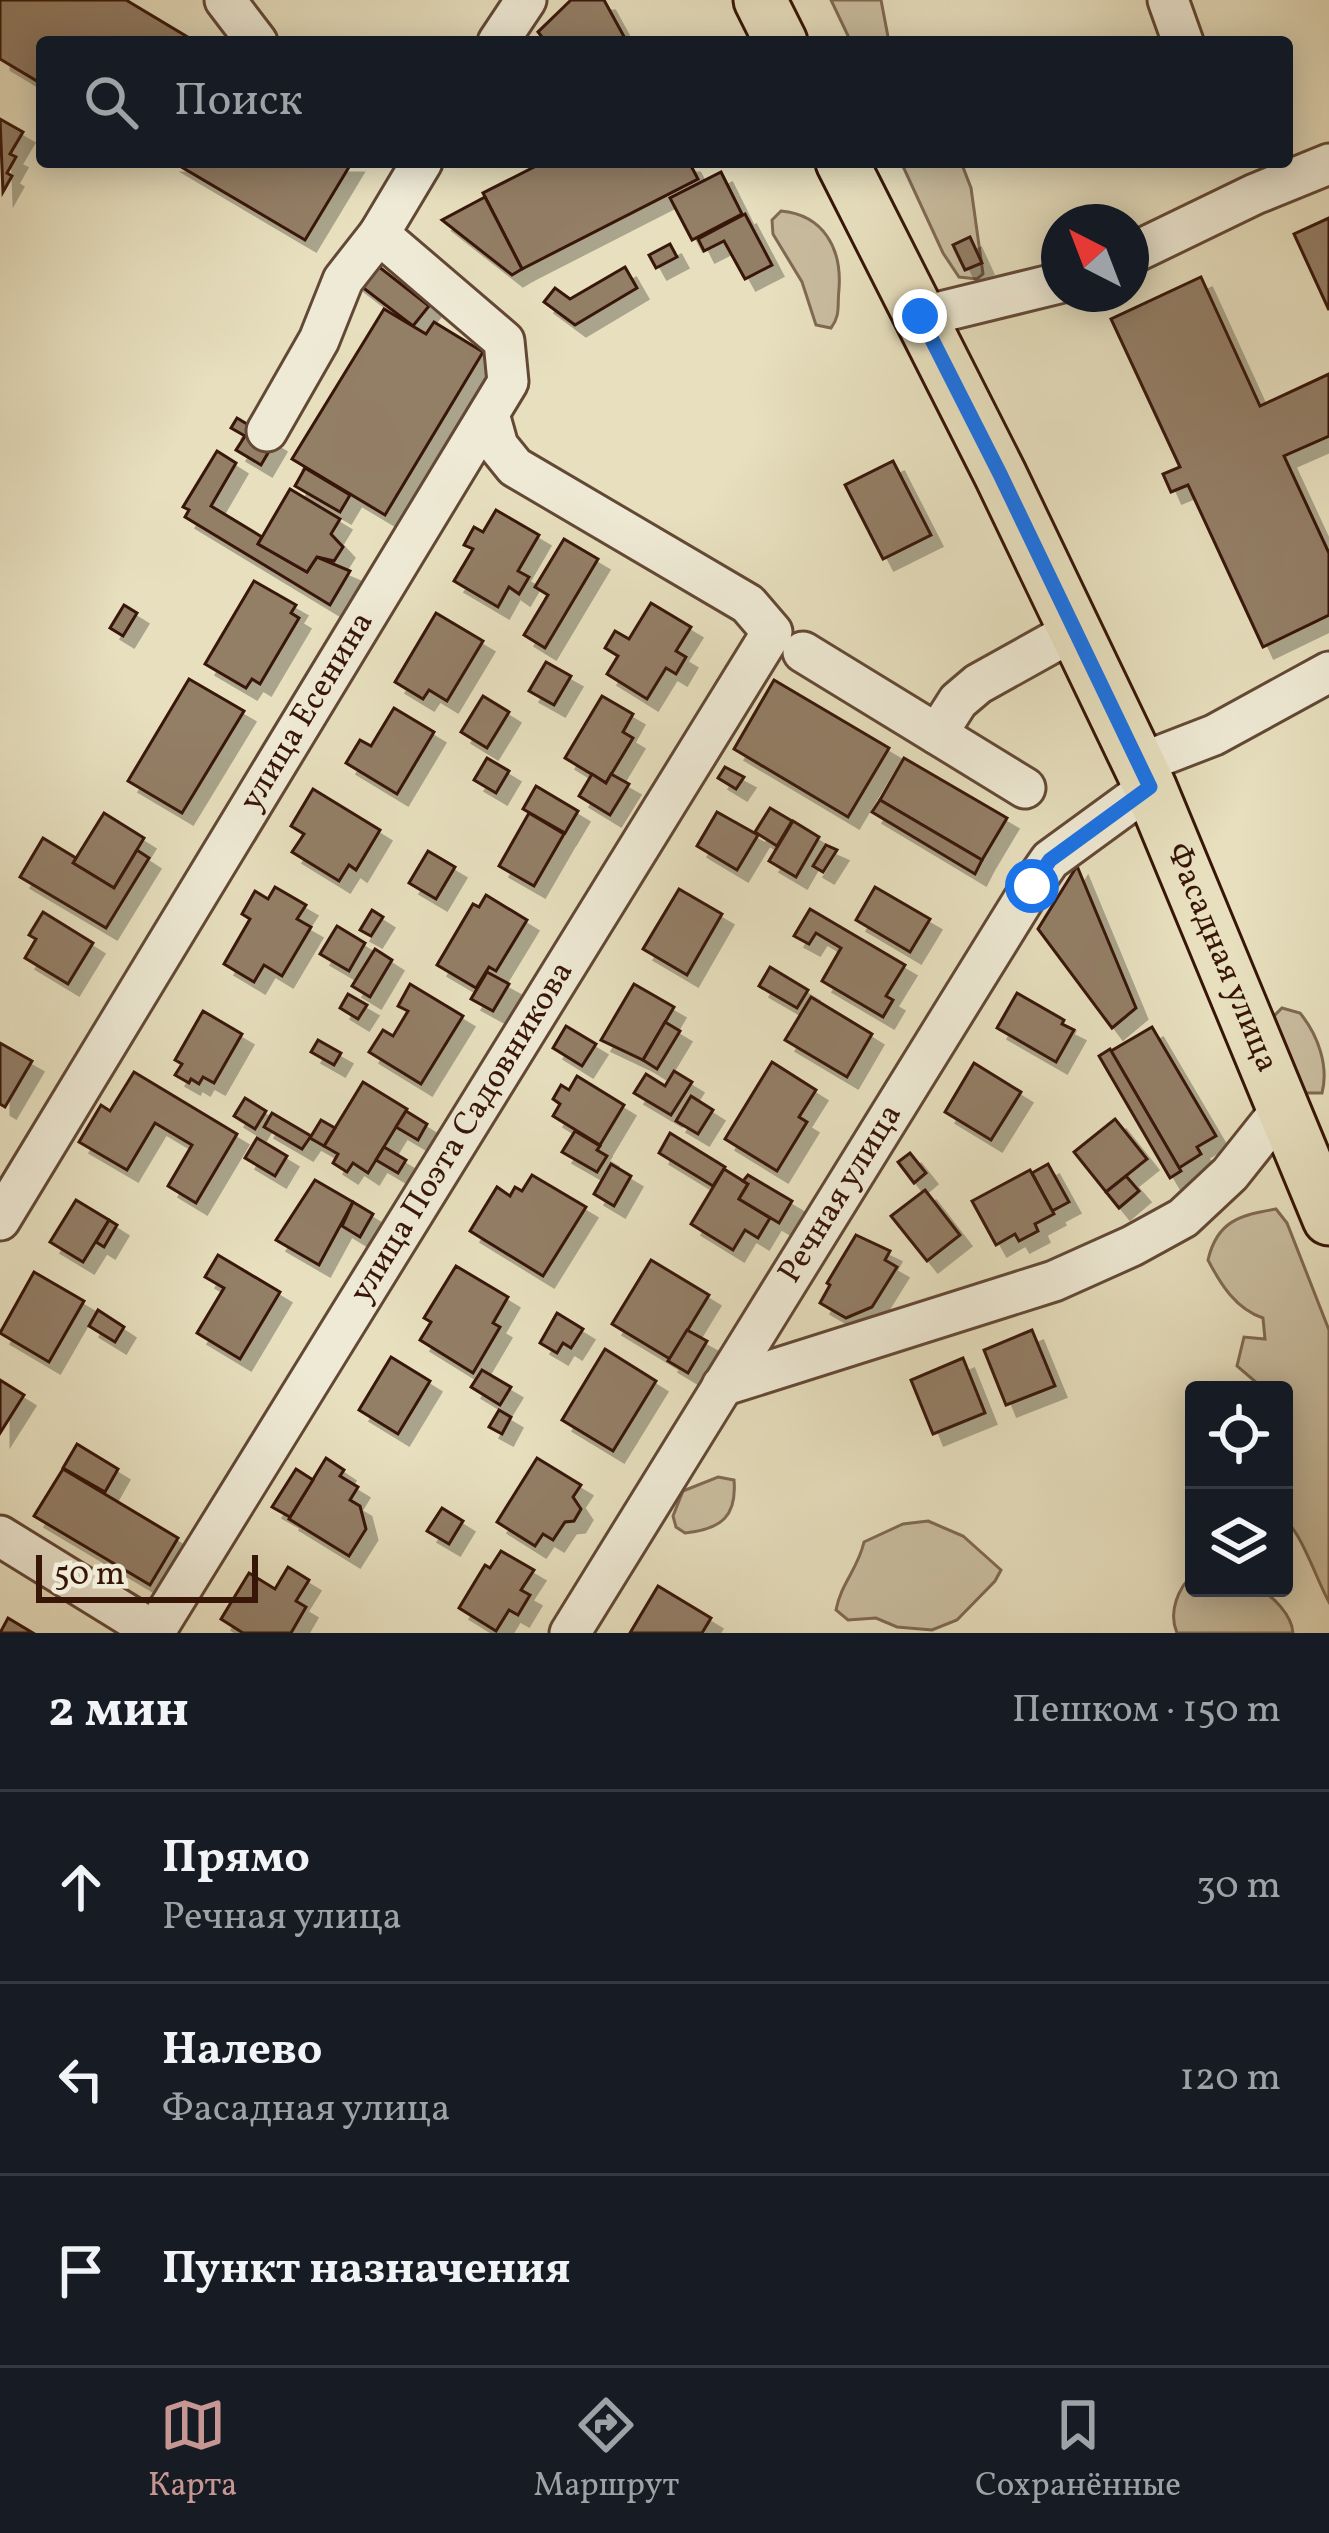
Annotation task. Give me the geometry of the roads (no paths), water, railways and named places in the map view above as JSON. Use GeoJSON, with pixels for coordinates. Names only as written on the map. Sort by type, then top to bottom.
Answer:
{"type":"FeatureCollection","features":[{"type":"Feature","properties":{"kind":"main road"},"geometry":{"type":"LineString","coordinates":[[760,0],[778,36]]}},
{"type":"Feature","properties":{"kind":"main road","name":"Фасадная улица"},"geometry":{"type":"LineString","coordinates":[[845,168],[1144,776],[1329,1219]]}},
{"type":"Feature","properties":{"kind":"street"},"geometry":{"type":"LineString","coordinates":[[225,0],[252,36]]}},
{"type":"Feature","properties":{"kind":"street"},"geometry":{"type":"LineString","coordinates":[[1168,0],[1181,36]]}},
{"type":"Feature","properties":{"kind":"street"},"geometry":{"type":"LineString","coordinates":[[1149,242],[1248,178],[1329,164]]}},
{"type":"Feature","properties":{"kind":"street"},"geometry":{"type":"LineString","coordinates":[[267,430],[320,340],[343,280],[379,234],[418,168]]}},
{"type":"Feature","properties":{"kind":"street","name":"улица Есенина"},"geometry":{"type":"LineString","coordinates":[[0,1220],[508,382],[504,341],[379,234]]}},
{"type":"Feature","properties":{"kind":"street"},"geometry":{"type":"LineString","coordinates":[[920,316],[1041,287]]}},
{"type":"Feature","properties":{"kind":"street"},"geometry":{"type":"LineString","coordinates":[[489,414],[498,446],[515,467],[748,604],[787,642],[1025,788]]}},
{"type":"Feature","properties":{"kind":"street"},"geometry":{"type":"LineString","coordinates":[[938,734],[958,701],[977,684],[1075,630]]}},
{"type":"Feature","properties":{"kind":"street","name":"улица Поэта Садовникова"},"geometry":{"type":"LineString","coordinates":[[156,1632],[787,642]]}},
{"type":"Feature","properties":{"kind":"street","name":"Речная улица"},"geometry":{"type":"LineString","coordinates":[[570,1633],[1050,860],[1144,776],[1329,673]]}},
{"type":"Feature","properties":{"kind":"street"},"geometry":{"type":"LineString","coordinates":[[722,1386],[1054,1281],[1132,1246],[1183,1218],[1285,1106]]}},
{"type":"Feature","properties":{"kind":"street"},"geometry":{"type":"LineString","coordinates":[[0,1536],[156,1632]]}}]}
